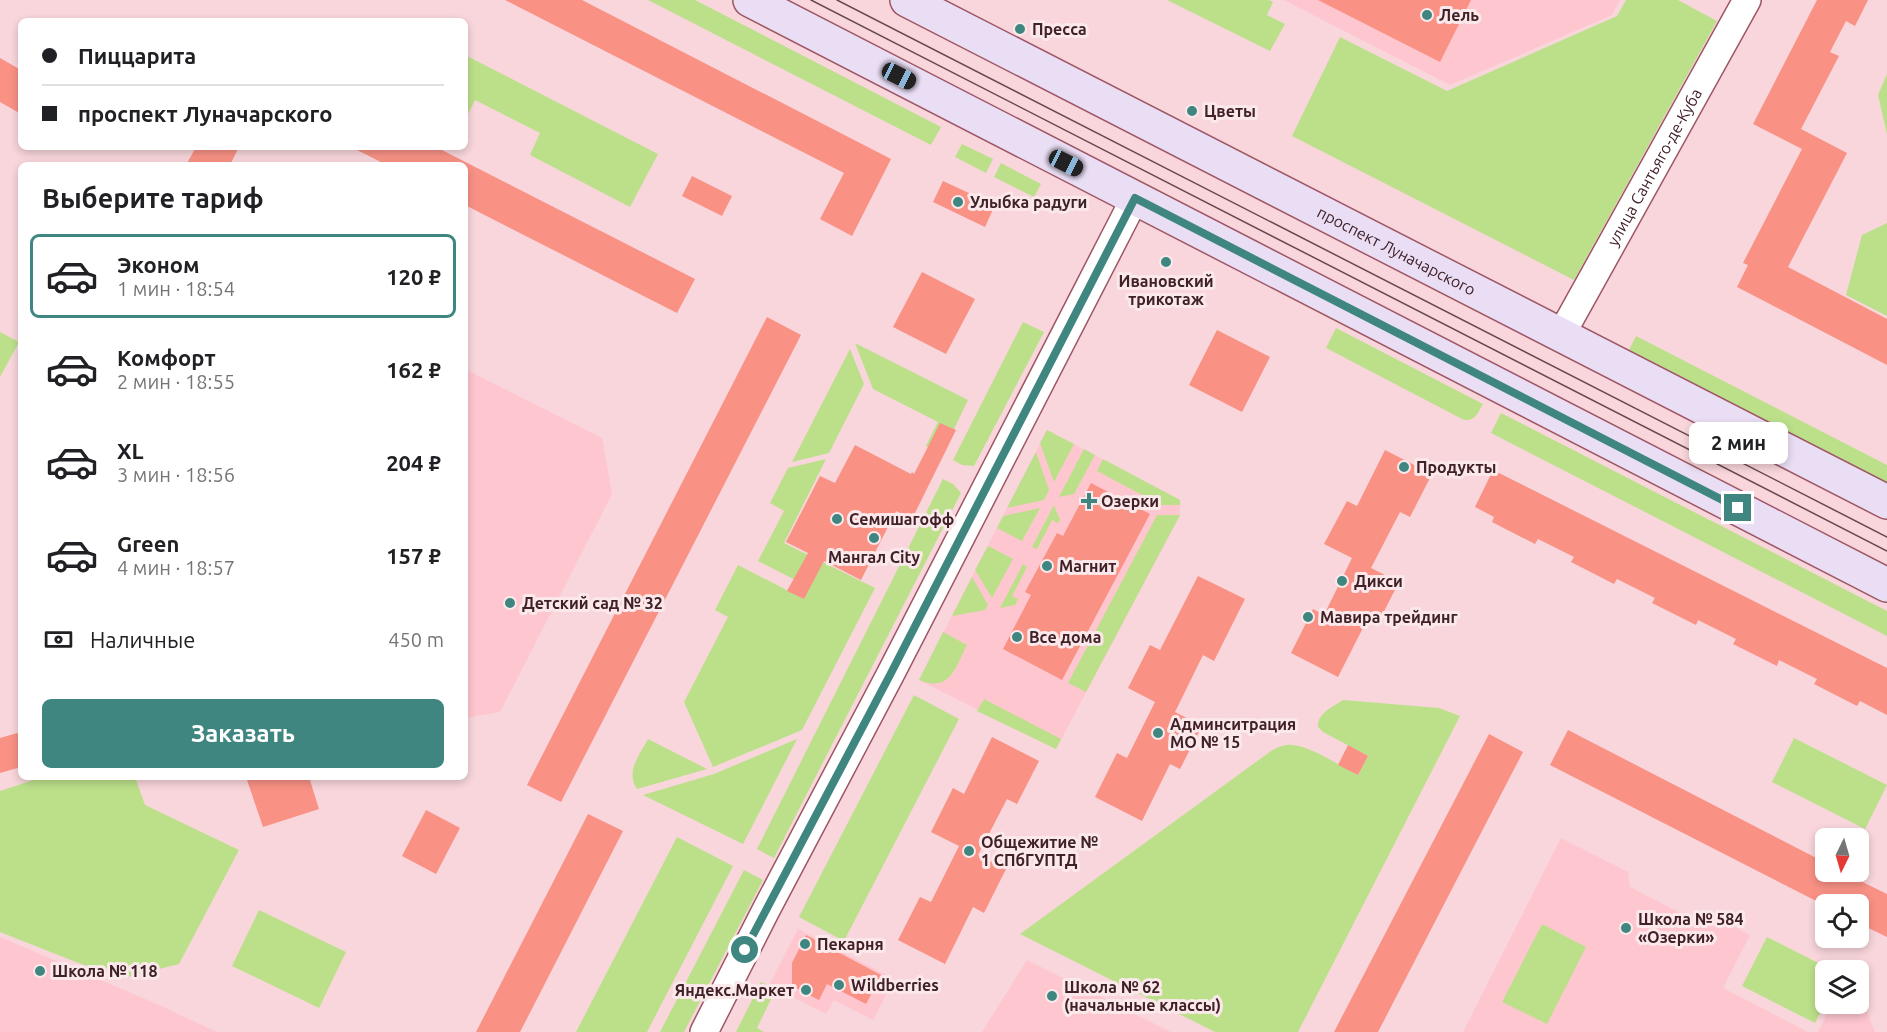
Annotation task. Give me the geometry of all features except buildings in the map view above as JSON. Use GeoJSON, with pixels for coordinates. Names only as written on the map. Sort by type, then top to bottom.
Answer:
{"type":"FeatureCollection","features":[{"type":"Feature","properties":{"kind":"main road"},"geometry":{"type":"LineString","coordinates":[[750,0],[1887,585]]}},
{"type":"Feature","properties":{"kind":"main road","name":"проспект Луначарского"},"geometry":{"type":"LineString","coordinates":[[907,0],[1887,502]]}},
{"type":"Feature","properties":{"kind":"street","name":"улица Сантьяго-де-Куба"},"geometry":{"type":"LineString","coordinates":[[1561,335],[1748,0]]}},
{"type":"Feature","properties":{"kind":"street"},"geometry":{"type":"LineString","coordinates":[[704,1032],[1135,198]]}},
{"type":"Feature","properties":{"kind":"shaded area"},"geometry":{"type":"Polygon","coordinates":[[[1284,0],[1620,0],[1612,15],[1450,85],[1284,0]]]}},
{"type":"Feature","properties":{"kind":"shaded area","name":"Детский сад № 32"},"geometry":{"type":"Polygon","coordinates":[[[468,371],[602,438],[612,494],[500,712],[468,717],[468,371]]]}},
{"type":"Feature","properties":{"kind":"shaded area"},"geometry":{"type":"Polygon","coordinates":[[[1047,430],[1180,500],[1180,515],[1056,749],[919,680],[1047,430]]]}},
{"type":"Feature","properties":{"kind":"shaded area","name":"Школа № 584 «Озерки»"},"geometry":{"type":"Polygon","coordinates":[[[1561,838],[1628,872],[1630,887],[1696,921],[1709,914],[1750,935],[1723,988],[1808,1032],[1463,1032],[1561,838]]]}},
{"type":"Feature","properties":{"kind":"shaded area"},"geometry":{"type":"Polygon","coordinates":[[[798,929],[894,979],[873,1020],[834,1000],[826,1014],[769,985],[798,929]]]}},
{"type":"Feature","properties":{"kind":"shaded area","name":"Школа № 118"},"geometry":{"type":"Polygon","coordinates":[[[0,937],[159,1005],[217,1032],[0,1032],[0,937]]]}},
{"type":"Feature","properties":{"kind":"shaded area","name":"Школа № 62 (начальные классы)"},"geometry":{"type":"Polygon","coordinates":[[[1027,960],[1171,1032],[982,1032],[1027,960]]]}},
{"type":"Feature","properties":{"kind":"shaded area"},"geometry":{"type":"Polygon","coordinates":[[[1827,1014],[1868,1014],[1875,1032],[1818,1032],[1827,1014]]]}},
{"type":"Feature","properties":{"kind":"green space"},"geometry":{"type":"Polygon","coordinates":[[[648,0],[695,0],[941,127],[931,145],[648,0]]]}},
{"type":"Feature","properties":{"kind":"green space"},"geometry":{"type":"Polygon","coordinates":[[[1167,0],[1269,0],[1273,2],[1267,15],[1285,24],[1270,51],[1167,0]]]}},
{"type":"Feature","properties":{"kind":"green space"},"geometry":{"type":"Polygon","coordinates":[[[1626,0],[1678,0],[1717,21],[1574,280],[1292,136],[1340,37],[1447,91],[1617,16],[1626,0]]]}},
{"type":"Feature","properties":{"kind":"green space"},"geometry":{"type":"Polygon","coordinates":[[[468,57],[658,154],[630,207],[530,155],[540,133],[475,100],[468,114],[468,57]]]}},
{"type":"Feature","properties":{"kind":"green space"},"geometry":{"type":"Polygon","coordinates":[[[1887,74],[1887,134],[1878,95],[1887,74]]]}},
{"type":"Feature","properties":{"kind":"green space"},"geometry":{"type":"Polygon","coordinates":[[[962,144],[993,159],[986,173],[955,157],[962,144]]]}},
{"type":"Feature","properties":{"kind":"green space"},"geometry":{"type":"Polygon","coordinates":[[[1001,163],[1041,184],[1034,197],[994,177],[1001,163]]]}},
{"type":"Feature","properties":{"kind":"green space"},"geometry":{"type":"Polygon","coordinates":[[[1887,223],[1887,316],[1846,295],[1862,235],[1887,223]]]}},
{"type":"Feature","properties":{"kind":"green space"},"geometry":{"type":"Polygon","coordinates":[[[1023,322],[1044,332],[974,466],[962,465],[953,460],[1023,322]]]}},
{"type":"Feature","properties":{"kind":"green space"},"geometry":{"type":"Polygon","coordinates":[[[1336,328],[1483,404],[1478,413],[1464,420],[1326,348],[1336,328]]]}},
{"type":"Feature","properties":{"kind":"green space"},"geometry":{"type":"Polygon","coordinates":[[[0,332],[18,341],[18,344],[0,377],[0,332]]]}},
{"type":"Feature","properties":{"kind":"green space"},"geometry":{"type":"Polygon","coordinates":[[[1636,336],[1887,465],[1887,483],[1629,350],[1636,336]]]}},
{"type":"Feature","properties":{"kind":"green space"},"geometry":{"type":"Polygon","coordinates":[[[855,343],[968,400],[942,454],[926,446],[938,422],[873,389],[855,343]]]}},
{"type":"Feature","properties":{"kind":"green space"},"geometry":{"type":"Polygon","coordinates":[[[850,349],[864,384],[829,453],[792,462],[850,349]]]}},
{"type":"Feature","properties":{"kind":"green space"},"geometry":{"type":"Polygon","coordinates":[[[1501,413],[1887,611],[1887,636],[1491,433],[1501,413]]]}},
{"type":"Feature","properties":{"kind":"green space"},"geometry":{"type":"Polygon","coordinates":[[[1047,430],[1074,444],[1054,482],[1040,443],[1047,430]]]}},
{"type":"Feature","properties":{"kind":"green space"},"geometry":{"type":"Polygon","coordinates":[[[1084,449],[1095,455],[1074,494],[1059,497],[1084,449]]]}},
{"type":"Feature","properties":{"kind":"green space"},"geometry":{"type":"Polygon","coordinates":[[[1036,452],[1049,490],[1044,500],[1007,508],[1036,452]]]}},
{"type":"Feature","properties":{"kind":"green space"},"geometry":{"type":"Polygon","coordinates":[[[826,459],[784,543],[875,588],[802,730],[713,767],[684,702],[728,617],[715,610],[738,565],[804,599],[809,587],[758,561],[784,511],[770,503],[788,468],[826,459]]]}},
{"type":"Feature","properties":{"kind":"green space"},"geometry":{"type":"Polygon","coordinates":[[[1103,459],[1180,500],[1180,505],[1161,505],[1097,471],[1103,459]]]}},
{"type":"Feature","properties":{"kind":"green space"},"geometry":{"type":"Polygon","coordinates":[[[943,479],[953,484],[961,493],[774,858],[757,849],[943,479]]]}},
{"type":"Feature","properties":{"kind":"green space"},"geometry":{"type":"Polygon","coordinates":[[[1054,505],[1060,520],[1058,523],[1052,520],[1037,549],[1032,547],[1054,505]]]}},
{"type":"Feature","properties":{"kind":"green space"},"geometry":{"type":"Polygon","coordinates":[[[1040,508],[1022,541],[997,528],[1003,516],[1040,508]]]}},
{"type":"Feature","properties":{"kind":"green space"},"geometry":{"type":"Polygon","coordinates":[[[1157,515],[1180,515],[1086,692],[1068,683],[1157,515]]]}},
{"type":"Feature","properties":{"kind":"green space"},"geometry":{"type":"Polygon","coordinates":[[[988,546],[1013,559],[992,598],[975,570],[988,546]]]}},
{"type":"Feature","properties":{"kind":"green space"},"geometry":{"type":"Polygon","coordinates":[[[1023,564],[1027,567],[1012,596],[1018,599],[1015,605],[1000,608],[1023,564]]]}},
{"type":"Feature","properties":{"kind":"green space"},"geometry":{"type":"Polygon","coordinates":[[[972,577],[988,605],[985,610],[952,616],[972,577]]]}},
{"type":"Feature","properties":{"kind":"green space"},"geometry":{"type":"Polygon","coordinates":[[[943,632],[967,645],[955,670],[945,681],[938,683],[919,680],[943,632]]]}},
{"type":"Feature","properties":{"kind":"green space"},"geometry":{"type":"Polygon","coordinates":[[[914,695],[959,719],[844,941],[799,917],[914,695]]]}},
{"type":"Feature","properties":{"kind":"green space"},"geometry":{"type":"Polygon","coordinates":[[[984,699],[1061,739],[1056,749],[977,711],[984,699]]]}},
{"type":"Feature","properties":{"kind":"green space"},"geometry":{"type":"Polygon","coordinates":[[[1343,700],[1439,708],[1460,716],[1298,1032],[1215,1032],[1020,934],[1276,748],[1287,745],[1300,746],[1358,775],[1368,756],[1323,732],[1318,727],[1323,714],[1343,700]]]}},
{"type":"Feature","properties":{"kind":"green space"},"geometry":{"type":"Polygon","coordinates":[[[1794,738],[1887,785],[1866,828],[1863,828],[1772,782],[1794,738]]]}},
{"type":"Feature","properties":{"kind":"green space"},"geometry":{"type":"Polygon","coordinates":[[[648,739],[707,769],[637,789],[633,770],[648,739]]]}},
{"type":"Feature","properties":{"kind":"green space"},"geometry":{"type":"Polygon","coordinates":[[[797,739],[743,844],[643,795],[714,774],[797,739]]]}},
{"type":"Feature","properties":{"kind":"green space"},"geometry":{"type":"Polygon","coordinates":[[[34,780],[136,780],[145,805],[239,850],[179,964],[119,979],[0,932],[0,791],[34,780]]]}},
{"type":"Feature","properties":{"kind":"green space"},"geometry":{"type":"Polygon","coordinates":[[[677,837],[733,866],[647,1032],[576,1032],[677,837]]]}},
{"type":"Feature","properties":{"kind":"green space"},"geometry":{"type":"Polygon","coordinates":[[[744,870],[763,880],[684,1032],[660,1032],[744,870]]]}},
{"type":"Feature","properties":{"kind":"green space"},"geometry":{"type":"Polygon","coordinates":[[[259,910],[346,952],[319,1008],[232,966],[259,910]]]}},
{"type":"Feature","properties":{"kind":"green space"},"geometry":{"type":"Polygon","coordinates":[[[1542,924],[1586,947],[1547,1024],[1502,1002],[1542,924]]]}},
{"type":"Feature","properties":{"kind":"green space"},"geometry":{"type":"Polygon","coordinates":[[[1767,937],[1815,961],[1815,1014],[1820,1014],[1815,1023],[1742,986],[1767,937]]]}},
{"type":"Feature","properties":{"kind":"green space"},"geometry":{"type":"Polygon","coordinates":[[[761,982],[776,989],[757,1028],[764,1032],[736,1032],[761,982]]]}},
{"type":"Feature","properties":{"kind":"tram line"},"geometry":{"type":"LineString","coordinates":[[811,0],[1887,551]]}},
{"type":"Feature","properties":{"kind":"tram line"},"geometry":{"type":"LineString","coordinates":[[837,0],[1887,537]]}},
{"type":"Feature","properties":{"kind":"place","name":"Лель"},"geometry":{"type":"Point","coordinates":[1427,15]}},
{"type":"Feature","properties":{"kind":"place","name":"Пресса"},"geometry":{"type":"Point","coordinates":[1020,29]}},
{"type":"Feature","properties":{"kind":"place","name":"Цветы"},"geometry":{"type":"Point","coordinates":[1192,111]}},
{"type":"Feature","properties":{"kind":"place","name":"Улыбка радуги"},"geometry":{"type":"Point","coordinates":[958,202]}},
{"type":"Feature","properties":{"kind":"place","name":"Ивановский трикотаж"},"geometry":{"type":"Point","coordinates":[1166,262]}},
{"type":"Feature","properties":{"kind":"place","name":"Продукты"},"geometry":{"type":"Point","coordinates":[1404,467]}},
{"type":"Feature","properties":{"kind":"place","name":"Озерки"},"geometry":{"type":"Point","coordinates":[1089,501]}},
{"type":"Feature","properties":{"kind":"place","name":"Семишагофф"},"geometry":{"type":"Point","coordinates":[837,519]}},
{"type":"Feature","properties":{"kind":"place","name":"Мангал City"},"geometry":{"type":"Point","coordinates":[874,538]}},
{"type":"Feature","properties":{"kind":"place","name":"Магнит"},"geometry":{"type":"Point","coordinates":[1047,566]}},
{"type":"Feature","properties":{"kind":"place","name":"Дикси"},"geometry":{"type":"Point","coordinates":[1342,581]}},
{"type":"Feature","properties":{"kind":"place","name":"Детский сад № 32"},"geometry":{"type":"Point","coordinates":[510,603]}},
{"type":"Feature","properties":{"kind":"place","name":"Мавира трейдинг"},"geometry":{"type":"Point","coordinates":[1308,617]}},
{"type":"Feature","properties":{"kind":"place","name":"Все дома"},"geometry":{"type":"Point","coordinates":[1017,637]}},
{"type":"Feature","properties":{"kind":"place","name":"Админситрация МО № 15"},"geometry":{"type":"Point","coordinates":[1158,733]}},
{"type":"Feature","properties":{"kind":"place","name":"Общежитие № 1 СПбГУПТД"},"geometry":{"type":"Point","coordinates":[969,851]}},
{"type":"Feature","properties":{"kind":"place","name":"Школа № 584 «Озерки»"},"geometry":{"type":"Point","coordinates":[1626,928]}},
{"type":"Feature","properties":{"kind":"place","name":"Пекарня"},"geometry":{"type":"Point","coordinates":[805,944]}},
{"type":"Feature","properties":{"kind":"place","name":"Школа № 118"},"geometry":{"type":"Point","coordinates":[40,971]}},
{"type":"Feature","properties":{"kind":"place","name":"Wildberries"},"geometry":{"type":"Point","coordinates":[839,985]}},
{"type":"Feature","properties":{"kind":"place","name":"Яндекс.Маркет"},"geometry":{"type":"Point","coordinates":[806,990]}},
{"type":"Feature","properties":{"kind":"place","name":"Школа № 62 (начальные классы)"},"geometry":{"type":"Point","coordinates":[1052,996]}},
{"type":"Feature","properties":{"kind":"route"},"geometry":{"type":"LineString","coordinates":[[745,950],[890,675],[1135,198],[1738,508]]}}]}
